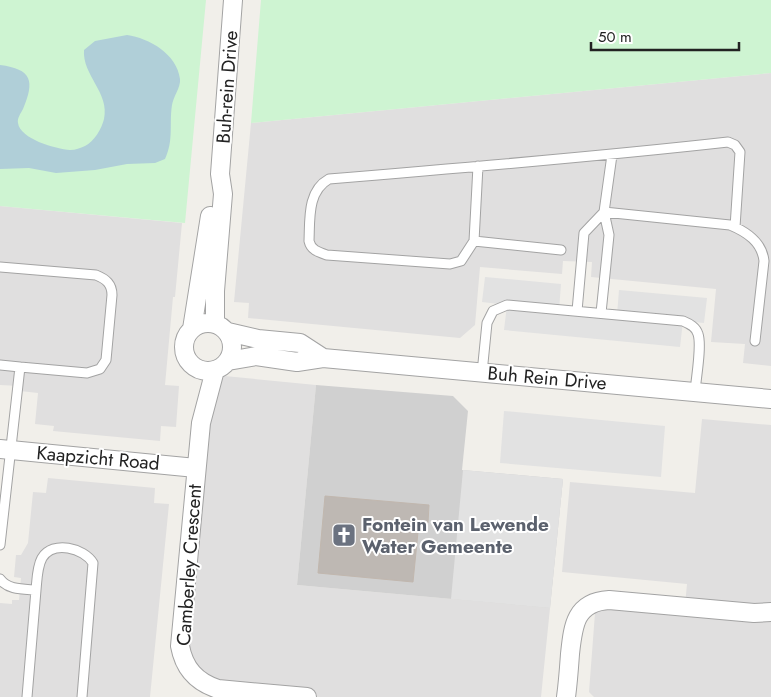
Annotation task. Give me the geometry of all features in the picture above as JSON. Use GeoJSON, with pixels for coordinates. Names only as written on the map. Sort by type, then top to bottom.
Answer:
{"type":"FeatureCollection","features":[{"type":"Feature","properties":{"kind":"street","name":"Buh-rein Drive"},"geometry":{"type":"LineString","coordinates":[[221,327],[216,280],[223,194],[220,174],[233,0]]}},
{"type":"Feature","properties":{"kind":"street","name":"Buh-rein Drive"},"geometry":{"type":"LineString","coordinates":[[192,329],[214,190],[220,174]]}},
{"type":"Feature","properties":{"kind":"street"},"geometry":{"type":"LineString","coordinates":[[207,322],[221,327],[232,339],[232,354],[221,366],[207,371],[199,370],[187,359],[184,351],[184,343],[192,329],[199,324],[207,322]]}},
{"type":"Feature","properties":{"kind":"street","name":"Buh Rein Drive"},"geometry":{"type":"LineString","coordinates":[[221,327],[258,338],[300,343],[323,358]]}},
{"type":"Feature","properties":{"kind":"street","name":"Buh Rein Drive"},"geometry":{"type":"LineString","coordinates":[[221,366],[256,356],[297,362],[323,358],[771,399]]}},
{"type":"Feature","properties":{"kind":"street","name":"Camberley Crescent"},"geometry":{"type":"LineString","coordinates":[[192,365],[199,393],[200,423],[180,646],[182,656],[186,665],[200,681],[218,689],[307,697]]}},
{"type":"Feature","properties":{"kind":"street","name":"Camberley Crescent"},"geometry":{"type":"LineString","coordinates":[[200,423],[221,366]]}},
{"type":"Feature","properties":{"kind":"street","name":"Kaapzicht Road"},"geometry":{"type":"LineString","coordinates":[[5,450],[196,468]]}},
{"type":"Feature","properties":{"kind":"street"},"geometry":{"type":"LineString","coordinates":[[566,697],[573,628],[581,612],[594,602],[609,600],[754,613],[771,612]]}},
{"type":"Feature","properties":{"kind":"lane"},"geometry":{"type":"LineString","coordinates":[[478,166],[474,241],[461,261],[450,264],[327,255],[313,250],[308,241],[311,202],[319,187],[329,180],[478,166],[612,155],[728,142],[735,145],[740,152],[735,227]]}},
{"type":"Feature","properties":{"kind":"lane"},"geometry":{"type":"LineString","coordinates":[[601,314],[609,235],[604,212],[612,155]]}},
{"type":"Feature","properties":{"kind":"lane"},"geometry":{"type":"LineString","coordinates":[[604,212],[730,225],[747,233],[763,253],[764,261],[755,341]]}},
{"type":"Feature","properties":{"kind":"lane"},"geometry":{"type":"LineString","coordinates":[[576,311],[584,233],[604,212]]}},
{"type":"Feature","properties":{"kind":"lane"},"geometry":{"type":"LineString","coordinates":[[474,241],[561,250]]}},
{"type":"Feature","properties":{"kind":"lane"},"geometry":{"type":"LineString","coordinates":[[0,267],[96,275],[108,281],[112,290],[106,360],[100,370],[87,373],[0,365]]}},
{"type":"Feature","properties":{"kind":"lane"},"geometry":{"type":"LineString","coordinates":[[482,373],[487,322],[489,316],[497,308],[507,305],[576,311],[684,321],[690,324],[695,329],[699,341],[695,392]]}},
{"type":"Feature","properties":{"kind":"lane"},"geometry":{"type":"LineString","coordinates":[[0,545],[5,450],[20,367]]}},
{"type":"Feature","properties":{"kind":"lane"},"geometry":{"type":"LineString","coordinates":[[27,697],[39,566],[42,558],[51,550],[66,548],[79,550],[86,554],[93,563],[82,697]]}},
{"type":"Feature","properties":{"kind":"lane"},"geometry":{"type":"LineString","coordinates":[[0,579],[5,585],[10,587],[36,590]]}},
{"type":"Feature","properties":{"kind":"shaded area"},"geometry":{"type":"Polygon","coordinates":[[[771,73],[771,366],[743,363],[745,344],[711,342],[716,289],[591,277],[592,262],[563,261],[562,274],[480,267],[475,325],[460,338],[248,318],[249,303],[234,302],[251,123],[771,73]]]}},
{"type":"Feature","properties":{"kind":"shaded area"},"geometry":{"type":"Polygon","coordinates":[[[0,206],[182,223],[165,385],[179,386],[176,427],[161,426],[160,441],[53,431],[54,426],[35,424],[38,393],[20,391],[20,386],[0,385],[0,206]]]}},
{"type":"Feature","properties":{"kind":"shaded area"},"geometry":{"type":"Polygon","coordinates":[[[485,277],[561,284],[559,310],[617,315],[619,290],[707,298],[704,323],[683,321],[680,347],[504,330],[507,305],[482,302],[485,277]]]}},
{"type":"Feature","properties":{"kind":"shaded area"},"geometry":{"type":"Polygon","coordinates":[[[214,375],[316,385],[297,585],[550,608],[541,697],[320,697],[218,687],[187,665],[202,423],[214,375]]]}},
{"type":"Feature","properties":{"kind":"shaded area"},"geometry":{"type":"Polygon","coordinates":[[[316,385],[453,396],[468,411],[462,470],[563,479],[550,608],[297,585],[316,385]]]}},
{"type":"Feature","properties":{"kind":"shaded area"},"geometry":{"type":"Polygon","coordinates":[[[504,411],[665,426],[661,477],[500,463],[504,411]]]}},
{"type":"Feature","properties":{"kind":"shaded area"},"geometry":{"type":"Polygon","coordinates":[[[702,419],[771,425],[771,697],[594,697],[589,692],[596,600],[685,605],[687,584],[562,572],[570,482],[695,493],[702,419]]]}},
{"type":"Feature","properties":{"kind":"shaded area"},"geometry":{"type":"Polygon","coordinates":[[[463,470],[563,479],[550,608],[451,599],[463,470]]]}},
{"type":"Feature","properties":{"kind":"shaded area"},"geometry":{"type":"Polygon","coordinates":[[[48,478],[155,488],[154,503],[169,504],[150,697],[0,697],[0,603],[12,604],[12,600],[19,600],[21,578],[14,577],[16,555],[21,555],[28,543],[33,492],[46,493],[48,478]]]}},
{"type":"Feature","properties":{"kind":"green space"},"geometry":{"type":"Polygon","coordinates":[[[0,0],[206,0],[185,223],[0,206],[0,0]]]}},
{"type":"Feature","properties":{"kind":"green space"},"geometry":{"type":"Polygon","coordinates":[[[261,0],[771,0],[771,73],[251,123],[261,0]]]}},
{"type":"Feature","properties":{"kind":"water"},"geometry":{"type":"Polygon","coordinates":[[[127,35],[144,40],[161,49],[174,62],[178,70],[180,82],[172,105],[170,139],[165,159],[155,163],[127,164],[95,170],[56,173],[29,168],[0,169],[0,65],[19,70],[25,73],[28,78],[29,91],[18,119],[20,129],[32,138],[48,145],[70,150],[76,149],[88,144],[97,134],[103,123],[105,110],[100,92],[87,68],[84,50],[95,41],[127,35]]]}},
{"type":"Feature","properties":{"kind":"building","name":"Fontein van Lewende Water Gemeente"},"geometry":{"type":"Polygon","coordinates":[[[325,496],[429,505],[428,523],[419,522],[413,582],[318,573],[325,496]]]}},
{"type":"Feature","properties":{"kind":"place","name":"Fontein van Lewende Water Gemeente"},"geometry":{"type":"Point","coordinates":[344,535]}}]}
